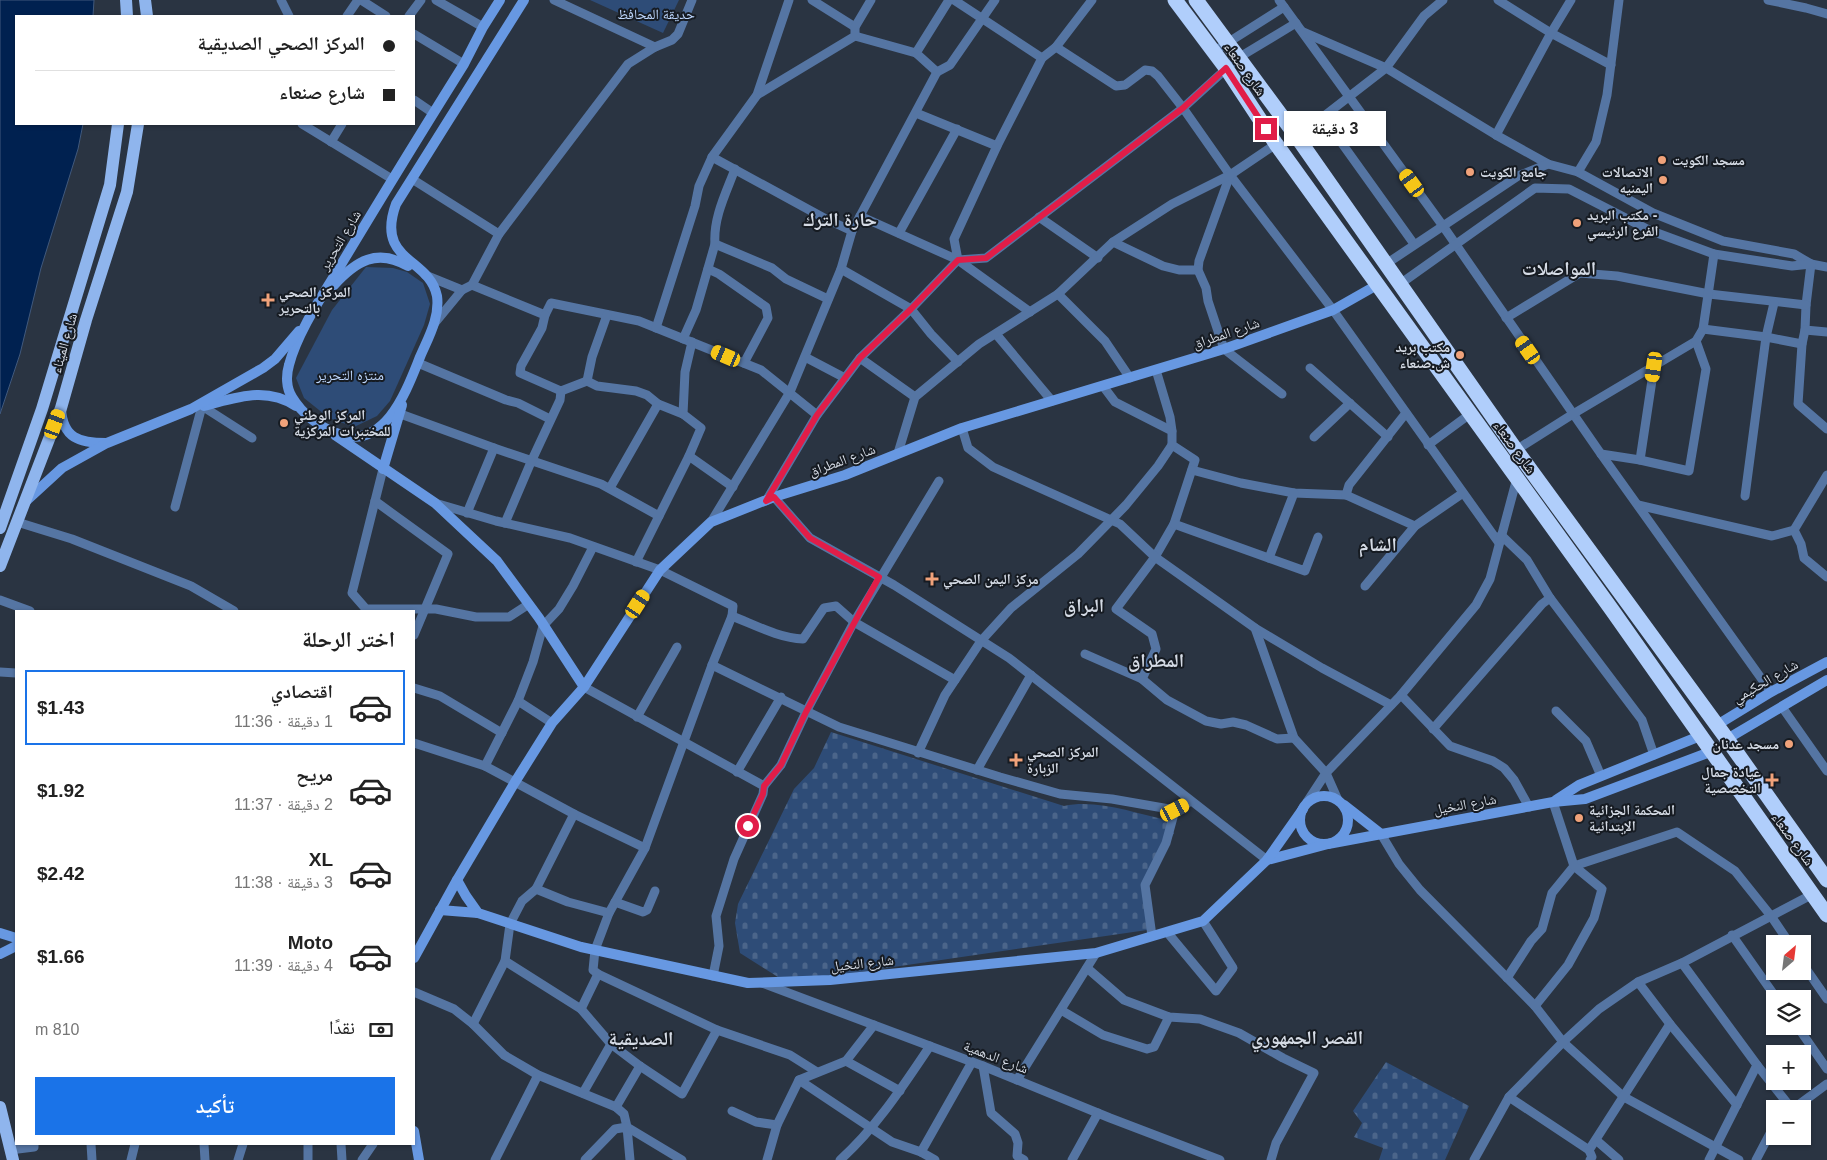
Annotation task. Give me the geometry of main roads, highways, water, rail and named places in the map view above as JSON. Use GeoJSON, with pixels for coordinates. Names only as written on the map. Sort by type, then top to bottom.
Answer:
{"type":"FeatureCollection","features":[{"type":"Feature","properties":{"kind":"highway","name":"شارع صنعاء"},"geometry":{"type":"LineString","coordinates":[[1175,0],[1226,68],[1276,144],[1612,610],[1710,752],[1827,915]]}},
{"type":"Feature","properties":{"kind":"highway","name":"شارع صنعاء"},"geometry":{"type":"LineString","coordinates":[[1196,0],[1297,137],[1516,450],[1826,877]]}},
{"type":"Feature","properties":{"kind":"highway"},"geometry":{"type":"LineString","coordinates":[[1612,610],[1618,612],[1623,610],[1628,602]]}},
{"type":"Feature","properties":{"kind":"highway"},"geometry":{"type":"LineString","coordinates":[[1631,638],[1633,630],[1640,626],[1647,629]]}},
{"type":"Feature","properties":{"kind":"main road"},"geometry":{"type":"LineString","coordinates":[[126,0],[127,15]]}},
{"type":"Feature","properties":{"kind":"main road"},"geometry":{"type":"LineString","coordinates":[[145,0],[147,15]]}},
{"type":"Feature","properties":{"kind":"main road"},"geometry":{"type":"LineString","coordinates":[[0,528],[42,409],[110,185],[118,125]]}},
{"type":"Feature","properties":{"kind":"main road","name":"شارع الميناء"},"geometry":{"type":"LineString","coordinates":[[0,566],[61,408],[86,320],[127,192],[138,125]]}},
{"type":"Feature","properties":{"kind":"main road"},"geometry":{"type":"LineString","coordinates":[[0,1107],[12,1155]]}},
{"type":"Feature","properties":{"kind":"place","name":"مسجد الكويت"},"geometry":{"type":"Point","coordinates":[1662,160]}},
{"type":"Feature","properties":{"kind":"place","name":"جامع الكويت"},"geometry":{"type":"Point","coordinates":[1470,172]}},
{"type":"Feature","properties":{"kind":"place","name":"الاتصالات اليمنيه"},"geometry":{"type":"Point","coordinates":[1663,180]}},
{"type":"Feature","properties":{"kind":"place","name":"مكتب البريد - الفرع الرئيسي"},"geometry":{"type":"Point","coordinates":[1577,223]}},
{"type":"Feature","properties":{"kind":"place","name":"المركز الصحي بالتحرير"},"geometry":{"type":"Point","coordinates":[268,300]}},
{"type":"Feature","properties":{"kind":"place","name":"مكتب بريد ش.صنعاء"},"geometry":{"type":"Point","coordinates":[1460,355]}},
{"type":"Feature","properties":{"kind":"place","name":"المركز الوطني للمختبرات المركزية"},"geometry":{"type":"Point","coordinates":[284,423]}},
{"type":"Feature","properties":{"kind":"place","name":"مركز اليمن الصحي"},"geometry":{"type":"Point","coordinates":[932,579]}},
{"type":"Feature","properties":{"kind":"place","name":"مسجد عدنان"},"geometry":{"type":"Point","coordinates":[1789,744]}},
{"type":"Feature","properties":{"kind":"place","name":"المركز الصحي الزبارة"},"geometry":{"type":"Point","coordinates":[1016,760]}},
{"type":"Feature","properties":{"kind":"place","name":"عيادة جمال التخصصية"},"geometry":{"type":"Point","coordinates":[1772,780]}},
{"type":"Feature","properties":{"kind":"place","name":"المحكمة الجزائية الإبتدائية"},"geometry":{"type":"Point","coordinates":[1579,818]}},
{"type":"Feature","properties":{"kind":"district","name":"حارة الترك"},"geometry":{"type":"Point","coordinates":[840,219]}},
{"type":"Feature","properties":{"kind":"district","name":"المواصلات"},"geometry":{"type":"Point","coordinates":[1559,268]}},
{"type":"Feature","properties":{"kind":"district","name":"الشام"},"geometry":{"type":"Point","coordinates":[1378,544]}},
{"type":"Feature","properties":{"kind":"district","name":"البراق"},"geometry":{"type":"Point","coordinates":[1084,605]}},
{"type":"Feature","properties":{"kind":"district","name":"المطراق"},"geometry":{"type":"Point","coordinates":[1156,660]}},
{"type":"Feature","properties":{"kind":"district","name":"القصر الجمهوري"},"geometry":{"type":"Point","coordinates":[1307,1037]}},
{"type":"Feature","properties":{"kind":"district","name":"الصديقية"},"geometry":{"type":"Point","coordinates":[641,1038]}},
{"type":"Feature","properties":{"kind":"park label","name":"حديقة المحافظ"},"geometry":{"type":"Point","coordinates":[656,14]}},
{"type":"Feature","properties":{"kind":"park label","name":"منتزه التحرير"},"geometry":{"type":"Point","coordinates":[350,375]}}]}
